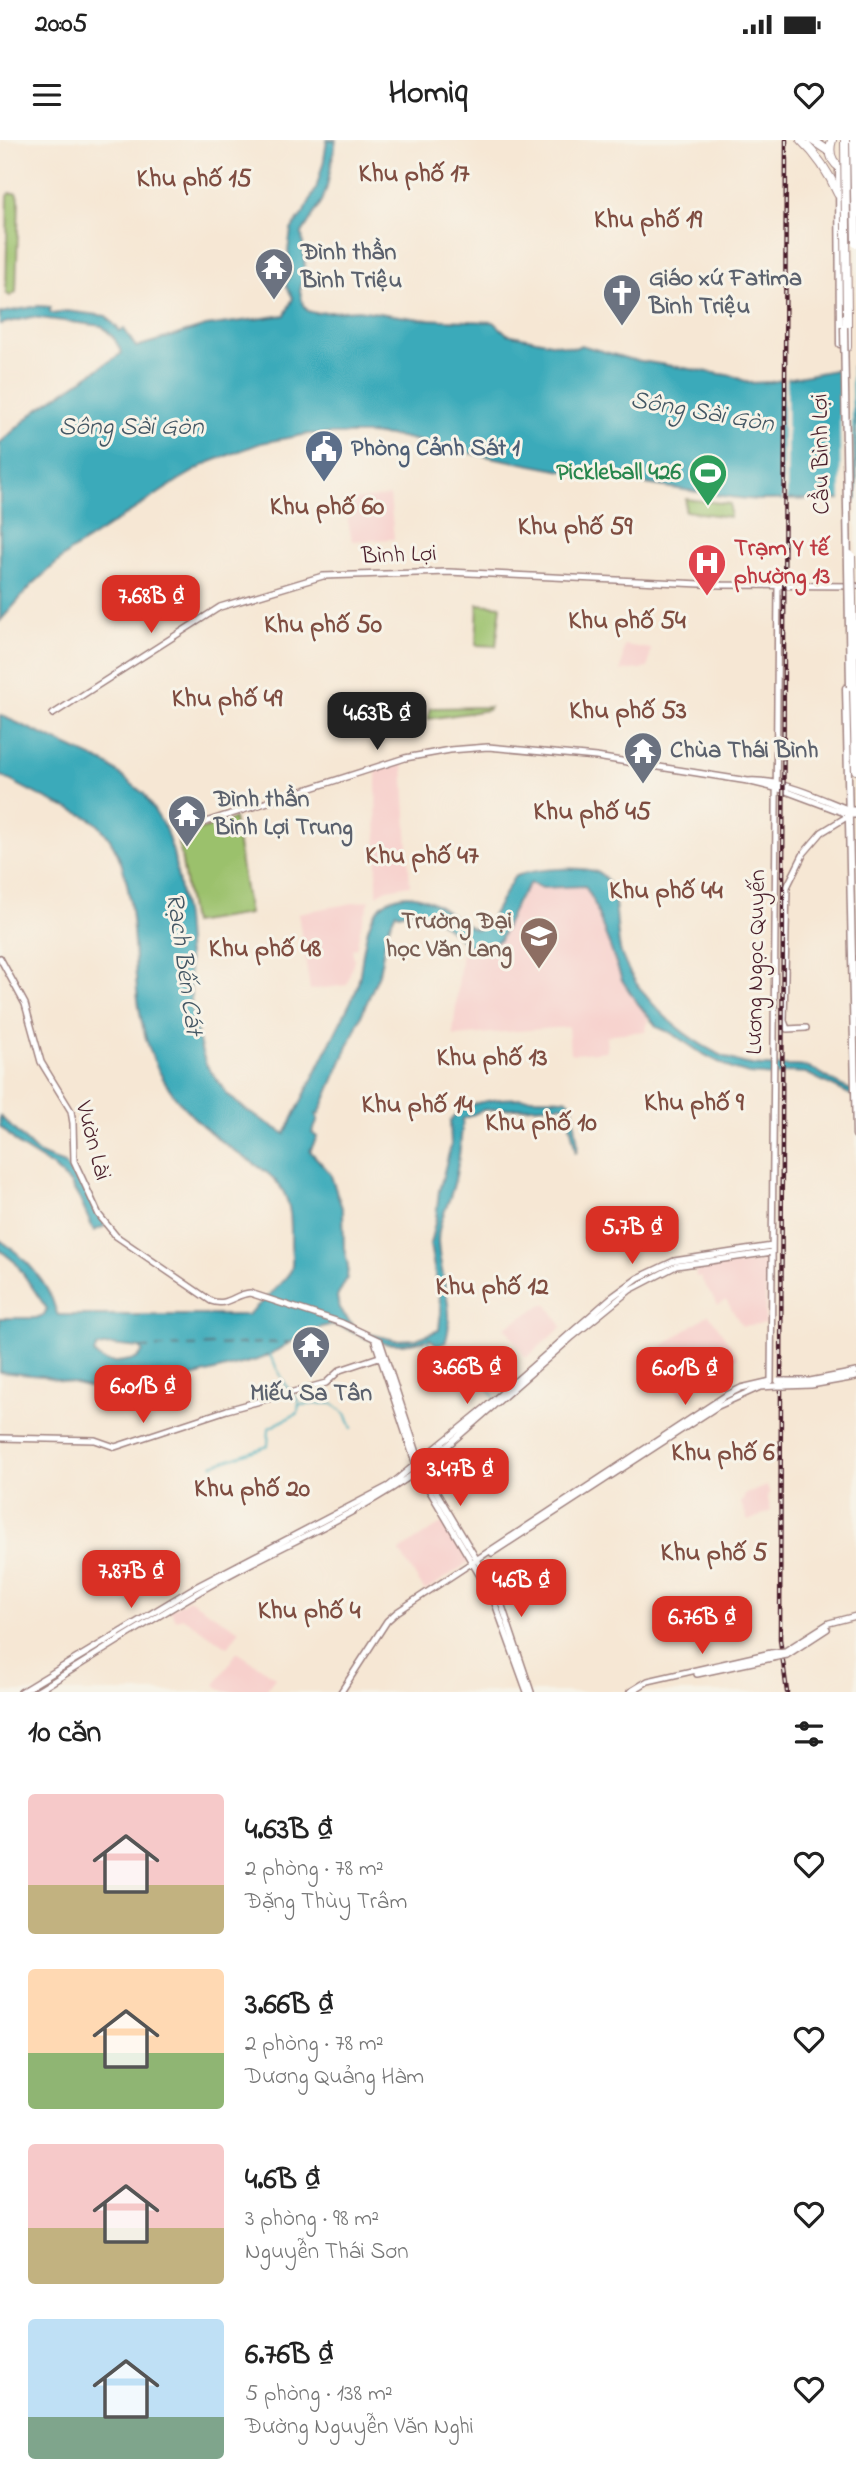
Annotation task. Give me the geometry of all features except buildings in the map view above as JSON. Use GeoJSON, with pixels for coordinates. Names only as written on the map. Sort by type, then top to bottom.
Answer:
{"type":"FeatureCollection","features":[{"type":"Feature","properties":{"kind":"highway"},"geometry":{"type":"LineString","coordinates":[[801,140],[817,155],[838,194]]}},
{"type":"Feature","properties":{"kind":"highway"},"geometry":{"type":"LineString","coordinates":[[812,140],[830,152],[839,167],[856,170]]}},
{"type":"Feature","properties":{"kind":"highway"},"geometry":{"type":"LineString","coordinates":[[830,152],[832,140]]}},
{"type":"Feature","properties":{"kind":"highway","name":"Cầu Bình Lợi"},"geometry":{"type":"LineString","coordinates":[[845,140],[850,687]]}},
{"type":"Feature","properties":{"kind":"highway"},"geometry":{"type":"LineString","coordinates":[[854,140],[856,243]]}},
{"type":"Feature","properties":{"kind":"highway"},"geometry":{"type":"LineString","coordinates":[[844,327],[847,340]]}},
{"type":"Feature","properties":{"kind":"highway"},"geometry":{"type":"LineString","coordinates":[[850,687],[852,748],[856,770]]}},
{"type":"Feature","properties":{"kind":"main road","name":"Cầu Bình Lợi"},"geometry":{"type":"LineString","coordinates":[[839,167],[850,687]]}},
{"type":"Feature","properties":{"kind":"main road"},"geometry":{"type":"LineString","coordinates":[[840,308],[844,327]]}},
{"type":"Feature","properties":{"kind":"main road","name":"Cầu Bình Lợi"},"geometry":{"type":"LineString","coordinates":[[847,315],[844,327],[850,687]]}},
{"type":"Feature","properties":{"kind":"main road"},"geometry":{"type":"LineString","coordinates":[[852,748],[856,1135]]}},
{"type":"Feature","properties":{"kind":"street","name":"Bình Lợi"},"geometry":{"type":"LineString","coordinates":[[52,714],[220,607],[326,576],[448,572],[780,586],[856,586]]}},
{"type":"Feature","properties":{"kind":"street","name":"Lương Ngọc Quyến"},"geometry":{"type":"LineString","coordinates":[[779,1383],[772,1249],[780,586]]}},
{"type":"Feature","properties":{"kind":"street"},"geometry":{"type":"LineString","coordinates":[[187,828],[410,757],[488,747],[636,762],[748,781],[758,780],[853,813]]}},
{"type":"Feature","properties":{"kind":"street"},"geometry":{"type":"LineString","coordinates":[[806,1028],[787,1029],[784,1021],[787,887],[804,853],[824,831],[853,813]]}},
{"type":"Feature","properties":{"kind":"street","name":"Vườn Lài"},"geometry":{"type":"LineString","coordinates":[[0,958],[25,1004],[41,1062],[71,1111],[74,1161],[80,1178],[105,1223],[116,1236],[211,1301],[224,1303],[239,1295],[249,1294],[341,1326],[379,1343],[383,1355]]}},
{"type":"Feature","properties":{"kind":"street"},"geometry":{"type":"LineString","coordinates":[[21,1692],[165,1604],[367,1504],[419,1467],[570,1336],[630,1290],[675,1263],[772,1249]]}},
{"type":"Feature","properties":{"kind":"street"},"geometry":{"type":"LineString","coordinates":[[0,1438],[95,1440],[114,1447],[227,1410],[326,1383],[340,1370],[383,1355],[419,1467],[494,1598],[529,1692]]}},
{"type":"Feature","properties":{"kind":"street"},"geometry":{"type":"LineString","coordinates":[[474,1563],[726,1399],[779,1383],[811,1385],[856,1374]]}},
{"type":"Feature","properties":{"kind":"street"},"geometry":{"type":"LineString","coordinates":[[343,1692],[387,1621],[538,1522]]}},
{"type":"Feature","properties":{"kind":"street"},"geometry":{"type":"LineString","coordinates":[[36,1692],[219,1578]]}},
{"type":"Feature","properties":{"kind":"street"},"geometry":{"type":"LineString","coordinates":[[630,1692],[646,1683],[786,1653],[829,1623],[856,1618]]}},
{"type":"Feature","properties":{"kind":"shaded area"},"geometry":{"type":"Polygon","coordinates":[[[390,496],[394,539],[352,541],[344,501],[390,496]]]}},
{"type":"Feature","properties":{"kind":"shaded area"},"geometry":{"type":"Polygon","coordinates":[[[624,645],[651,649],[648,668],[621,671],[624,645]]]}},
{"type":"Feature","properties":{"kind":"shaded area"},"geometry":{"type":"Polygon","coordinates":[[[403,762],[410,885],[387,889],[377,895],[376,769],[403,762]]]}},
{"type":"Feature","properties":{"kind":"shaded area","name":"Trường Đại học Văn Lang"},"geometry":{"type":"Polygon","coordinates":[[[530,882],[542,888],[581,885],[588,890],[622,980],[648,1017],[646,1031],[606,1037],[607,1051],[573,1054],[570,1052],[568,1027],[455,1036],[453,1033],[463,940],[476,950],[491,951],[530,882]]]}},
{"type":"Feature","properties":{"kind":"shaded area"},"geometry":{"type":"Polygon","coordinates":[[[370,900],[356,948],[352,949],[354,959],[347,985],[310,990],[298,913],[370,900]]]}},
{"type":"Feature","properties":{"kind":"shaded area"},"geometry":{"type":"Polygon","coordinates":[[[766,1261],[765,1323],[742,1326],[726,1300],[718,1305],[700,1277],[696,1277],[695,1270],[766,1261]]]}},
{"type":"Feature","properties":{"kind":"shaded area"},"geometry":{"type":"Polygon","coordinates":[[[544,1304],[548,1305],[562,1327],[526,1358],[505,1327],[544,1304]]]}},
{"type":"Feature","properties":{"kind":"shaded area"},"geometry":{"type":"Polygon","coordinates":[[[709,1314],[738,1357],[680,1396],[652,1353],[709,1314]]]}},
{"type":"Feature","properties":{"kind":"shaded area"},"geometry":{"type":"Polygon","coordinates":[[[767,1486],[771,1511],[748,1521],[741,1503],[745,1494],[767,1486]]]}},
{"type":"Feature","properties":{"kind":"shaded area"},"geometry":{"type":"Polygon","coordinates":[[[444,1522],[470,1562],[425,1591],[399,1551],[444,1522]]]}},
{"type":"Feature","properties":{"kind":"shaded area"},"geometry":{"type":"Polygon","coordinates":[[[189,1599],[239,1631],[228,1647],[182,1617],[176,1620],[170,1610],[189,1599]]]}},
{"type":"Feature","properties":{"kind":"shaded area"},"geometry":{"type":"Polygon","coordinates":[[[237,1652],[275,1677],[265,1692],[225,1692],[215,1685],[237,1652]]]}},
{"type":"Feature","properties":{"kind":"green space"},"geometry":{"type":"Polygon","coordinates":[[[10,193],[16,193],[19,199],[16,292],[10,296],[6,293],[10,193]]]}},
{"type":"Feature","properties":{"kind":"green space","name":"Pickleball 426"},"geometry":{"type":"Polygon","coordinates":[[[686,499],[730,504],[730,517],[685,511],[686,499]]]}},
{"type":"Feature","properties":{"kind":"green space"},"geometry":{"type":"Polygon","coordinates":[[[478,604],[501,606],[496,646],[476,645],[478,604]]]}},
{"type":"Feature","properties":{"kind":"green space"},"geometry":{"type":"Polygon","coordinates":[[[490,707],[488,710],[428,719],[430,708],[490,707]]]}},
{"type":"Feature","properties":{"kind":"green space"},"geometry":{"type":"Polygon","coordinates":[[[234,819],[249,914],[192,923],[178,837],[234,819]]]}},
{"type":"Feature","properties":{"kind":"water","name":"Sông Sài Gòn"},"geometry":{"type":"Polygon","coordinates":[[[327,140],[336,140],[327,187],[322,201],[302,233],[305,267],[300,291],[303,305],[308,311],[315,313],[358,310],[421,319],[494,322],[507,334],[575,348],[581,345],[629,359],[733,376],[749,383],[771,382],[856,366],[856,499],[757,500],[729,497],[563,471],[401,437],[308,434],[261,443],[210,462],[179,480],[68,553],[32,585],[0,621],[0,443],[38,409],[122,353],[114,338],[102,326],[32,317],[0,324],[0,313],[38,306],[50,307],[50,312],[54,314],[66,311],[106,316],[120,331],[124,329],[136,347],[206,326],[285,315],[293,298],[286,285],[292,271],[288,251],[291,230],[316,189],[327,140]]]}},
{"type":"Feature","properties":{"kind":"water","name":"Rạch Bến Cát"},"geometry":{"type":"Polygon","coordinates":[[[0,715],[107,764],[144,794],[165,828],[173,852],[185,917],[192,1012],[207,1066],[228,1095],[246,1110],[285,1134],[356,991],[370,924],[384,903],[400,896],[418,897],[438,905],[466,925],[478,930],[487,925],[514,877],[559,869],[595,872],[608,882],[615,901],[622,956],[643,992],[675,1026],[694,1040],[733,1060],[759,1066],[806,1067],[853,1090],[853,1096],[806,1073],[789,1072],[773,1076],[732,1069],[657,1027],[622,980],[593,900],[585,886],[542,888],[530,883],[516,903],[500,940],[491,951],[479,950],[468,944],[426,913],[396,912],[387,931],[379,974],[319,1114],[316,1113],[318,1120],[312,1133],[317,1137],[310,1151],[330,1173],[343,1211],[344,1248],[348,1266],[347,1278],[337,1297],[339,1308],[355,1328],[395,1340],[416,1339],[439,1330],[441,1309],[430,1244],[439,1191],[451,1145],[450,1122],[458,1112],[485,1101],[566,1099],[572,1103],[578,1145],[576,1153],[567,1109],[563,1105],[483,1110],[463,1119],[456,1176],[438,1234],[449,1318],[445,1343],[437,1345],[430,1339],[386,1344],[331,1325],[307,1333],[257,1360],[129,1393],[92,1388],[42,1376],[0,1372],[0,1318],[36,1318],[44,1315],[47,1309],[15,1262],[0,1250],[0,1240],[23,1258],[36,1273],[52,1299],[58,1315],[247,1315],[288,1274],[292,1260],[289,1210],[279,1185],[269,1174],[227,1146],[195,1119],[168,1087],[157,1066],[139,1009],[127,881],[120,859],[109,839],[95,822],[87,817],[0,775],[0,715]],[[111,1345],[97,1347],[94,1353],[108,1362],[119,1362],[136,1359],[143,1352],[140,1348],[111,1345]]]}},
{"type":"Feature","properties":{"kind":"water"},"geometry":{"type":"Polygon","coordinates":[[[0,1116],[38,1153],[64,1164],[84,1187],[105,1226],[94,1231],[70,1183],[53,1167],[21,1147],[0,1126],[0,1116]]]}},
{"type":"Feature","properties":{"kind":"pier"},"geometry":{"type":"Polygon","coordinates":[[[851,364],[854,503],[841,503],[839,366],[851,364]]]}},
{"type":"Feature","properties":{"kind":"pier"},"geometry":{"type":"Polygon","coordinates":[[[783,377],[787,377],[787,503],[783,503],[783,377]]]}},
{"type":"Feature","properties":{"kind":"waterway"},"geometry":{"type":"LineString","coordinates":[[426,1338],[447,1363],[465,1373],[481,1377],[494,1397]]}},
{"type":"Feature","properties":{"kind":"waterway"},"geometry":{"type":"LineString","coordinates":[[212,1465],[268,1446],[269,1428],[298,1413],[299,1402],[288,1389],[269,1354]]}},
{"type":"Feature","properties":{"kind":"waterway"},"geometry":{"type":"LineString","coordinates":[[299,1405],[332,1403],[346,1414],[352,1428]]}},
{"type":"Feature","properties":{"kind":"ferry route"},"geometry":{"type":"LineString","coordinates":[[140,1348],[289,1342]]}},
{"type":"Feature","properties":{"kind":"railway"},"geometry":{"type":"LineString","coordinates":[[786,140],[780,1639],[787,1692]]}},
{"type":"Feature","properties":{"kind":"place","name":"Đình thần Bình Triệu"},"geometry":{"type":"Point","coordinates":[274,301]}},
{"type":"Feature","properties":{"kind":"place","name":"Giáo xứ Fatima Bình Triệu"},"geometry":{"type":"Point","coordinates":[622,327]}},
{"type":"Feature","properties":{"kind":"place","name":"Phòng Cảnh Sát 1"},"geometry":{"type":"Point","coordinates":[324,483]}},
{"type":"Feature","properties":{"kind":"place","name":"Pickleball 426"},"geometry":{"type":"Point","coordinates":[708,507]}},
{"type":"Feature","properties":{"kind":"place","name":"Trạm Y tế phường 13"},"geometry":{"type":"Point","coordinates":[707,597]}},
{"type":"Feature","properties":{"kind":"place","name":"Chùa Thái Bình"},"geometry":{"type":"Point","coordinates":[643,785]}},
{"type":"Feature","properties":{"kind":"place","name":"Đình thần Bình Lợi Trung"},"geometry":{"type":"Point","coordinates":[187,848]}},
{"type":"Feature","properties":{"kind":"place","name":"Trường Đại học Văn Lang"},"geometry":{"type":"Point","coordinates":[539,970]}},
{"type":"Feature","properties":{"kind":"place","name":"Miếu Sa Tân"},"geometry":{"type":"Point","coordinates":[311,1379]}},
{"type":"Feature","properties":{"kind":"district","name":"Khu phố 17"},"geometry":{"type":"Point","coordinates":[414,175]}},
{"type":"Feature","properties":{"kind":"district","name":"Khu phố 15"},"geometry":{"type":"Point","coordinates":[194,180]}},
{"type":"Feature","properties":{"kind":"district","name":"Khu phố 19"},"geometry":{"type":"Point","coordinates":[648,221]}},
{"type":"Feature","properties":{"kind":"district","name":"Khu phố 60"},"geometry":{"type":"Point","coordinates":[327,508]}},
{"type":"Feature","properties":{"kind":"district","name":"Khu phố 59"},"geometry":{"type":"Point","coordinates":[575,528]}},
{"type":"Feature","properties":{"kind":"district","name":"Khu phố 54"},"geometry":{"type":"Point","coordinates":[627,622]}},
{"type":"Feature","properties":{"kind":"district","name":"Khu phố 50"},"geometry":{"type":"Point","coordinates":[323,626]}},
{"type":"Feature","properties":{"kind":"district","name":"Khu phố 49"},"geometry":{"type":"Point","coordinates":[227,700]}},
{"type":"Feature","properties":{"kind":"district","name":"Khu phố 53"},"geometry":{"type":"Point","coordinates":[628,712]}},
{"type":"Feature","properties":{"kind":"district","name":"Khu phố 45"},"geometry":{"type":"Point","coordinates":[592,813]}},
{"type":"Feature","properties":{"kind":"district","name":"Khu phố 47"},"geometry":{"type":"Point","coordinates":[422,857]}},
{"type":"Feature","properties":{"kind":"district","name":"Khu phố 44"},"geometry":{"type":"Point","coordinates":[666,892]}},
{"type":"Feature","properties":{"kind":"district","name":"Khu phố 48"},"geometry":{"type":"Point","coordinates":[265,950]}},
{"type":"Feature","properties":{"kind":"district","name":"Khu phố 13"},"geometry":{"type":"Point","coordinates":[492,1059]}},
{"type":"Feature","properties":{"kind":"district","name":"Khu phố 9"},"geometry":{"type":"Point","coordinates":[694,1104]}},
{"type":"Feature","properties":{"kind":"district","name":"Khu phố 14"},"geometry":{"type":"Point","coordinates":[417,1106]}},
{"type":"Feature","properties":{"kind":"district","name":"Khu phố 10"},"geometry":{"type":"Point","coordinates":[541,1124]}},
{"type":"Feature","properties":{"kind":"district","name":"Khu phố 12"},"geometry":{"type":"Point","coordinates":[492,1288]}},
{"type":"Feature","properties":{"kind":"district","name":"Khu phố 6"},"geometry":{"type":"Point","coordinates":[723,1454]}},
{"type":"Feature","properties":{"kind":"district","name":"Khu phố 20"},"geometry":{"type":"Point","coordinates":[252,1490]}},
{"type":"Feature","properties":{"kind":"district","name":"Khu phố 5"},"geometry":{"type":"Point","coordinates":[714,1554]}},
{"type":"Feature","properties":{"kind":"district","name":"Khu phố 4"},"geometry":{"type":"Point","coordinates":[309,1612]}}]}
